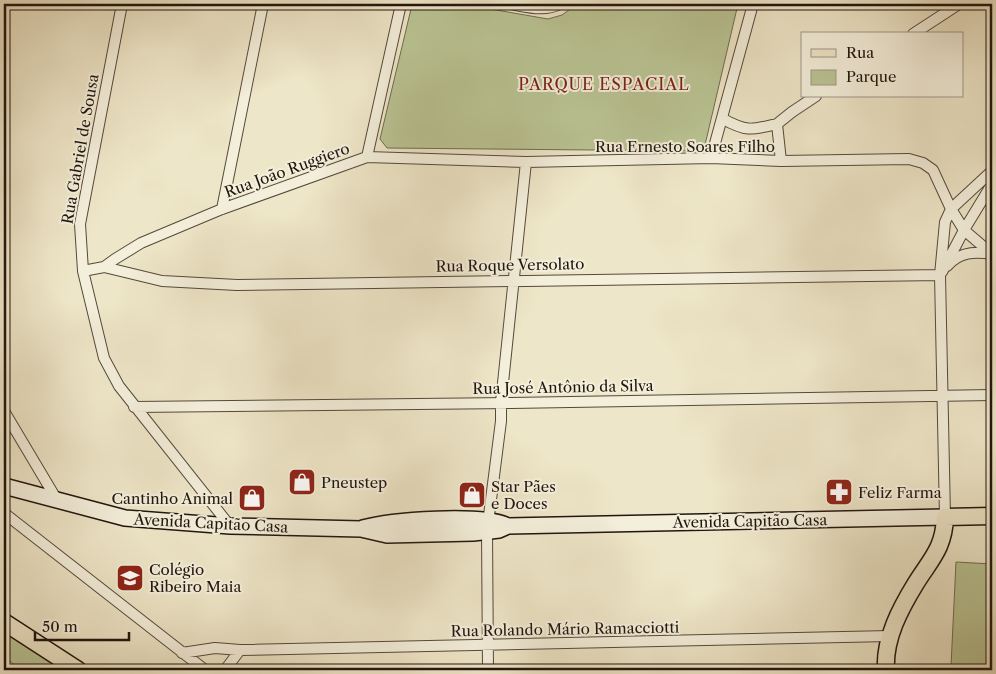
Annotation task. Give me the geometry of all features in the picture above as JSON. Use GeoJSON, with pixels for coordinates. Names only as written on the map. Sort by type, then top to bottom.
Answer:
{"type":"FeatureCollection","features":[{"type":"Feature","properties":{"kind":"main road","name":"Avenida Capitão Casa"},"geometry":{"type":"LineString","coordinates":[[4,486],[125,518],[230,526],[362,529],[386,523],[470,519],[488,526],[508,526],[992,516]]}},
{"type":"Feature","properties":{"kind":"main road"},"geometry":{"type":"LineString","coordinates":[[885,669],[890,636],[896,619],[936,554],[945,532],[945,517]]}},
{"type":"Feature","properties":{"kind":"main road"},"geometry":{"type":"LineString","coordinates":[[4,622],[78,670]]}},
{"type":"Feature","properties":{"kind":"street","name":"Rua Gabriel de Sousa"},"geometry":{"type":"LineString","coordinates":[[122,4],[80,224],[83,271],[104,358],[119,386],[230,526]]}},
{"type":"Feature","properties":{"kind":"street"},"geometry":{"type":"LineString","coordinates":[[222,209],[263,4]]}},
{"type":"Feature","properties":{"kind":"street","name":"Rua João Ruggiero"},"geometry":{"type":"LineString","coordinates":[[104,267],[141,243],[222,209],[367,157],[401,4]]}},
{"type":"Feature","properties":{"kind":"street"},"geometry":{"type":"LineString","coordinates":[[510,4],[538,9],[554,7],[560,4]]}},
{"type":"Feature","properties":{"kind":"street"},"geometry":{"type":"LineString","coordinates":[[712,158],[753,4]]}},
{"type":"Feature","properties":{"kind":"street"},"geometry":{"type":"LineString","coordinates":[[916,32],[959,4]]}},
{"type":"Feature","properties":{"kind":"street"},"geometry":{"type":"LineString","coordinates":[[722,119],[750,130],[778,124],[813,98]]}},
{"type":"Feature","properties":{"kind":"street"},"geometry":{"type":"LineString","coordinates":[[778,124],[781,161]]}},
{"type":"Feature","properties":{"kind":"street","name":"Rua Ernesto Soares Filho"},"geometry":{"type":"LineString","coordinates":[[367,157],[526,162],[712,158],[781,161],[909,159],[933,170],[951,209],[964,230],[992,254]]}},
{"type":"Feature","properties":{"kind":"street"},"geometry":{"type":"LineString","coordinates":[[488,670],[488,526],[501,422],[501,402],[526,162]]}},
{"type":"Feature","properties":{"kind":"street"},"geometry":{"type":"LineString","coordinates":[[945,517],[940,275],[944,222],[951,209],[992,171]]}},
{"type":"Feature","properties":{"kind":"street"},"geometry":{"type":"LineString","coordinates":[[940,275],[992,184]]}},
{"type":"Feature","properties":{"kind":"street"},"geometry":{"type":"LineString","coordinates":[[940,275],[952,261],[962,254],[981,252],[992,254]]}},
{"type":"Feature","properties":{"kind":"street","name":"Rua Roque Versolato"},"geometry":{"type":"LineString","coordinates":[[83,271],[104,267],[162,281],[237,285],[940,275]]}},
{"type":"Feature","properties":{"kind":"street","name":"Rua José Antônio da Silva"},"geometry":{"type":"LineString","coordinates":[[134,407],[992,395]]}},
{"type":"Feature","properties":{"kind":"street"},"geometry":{"type":"LineString","coordinates":[[4,411],[57,500]]}},
{"type":"Feature","properties":{"kind":"street"},"geometry":{"type":"LineString","coordinates":[[4,513],[205,670]]}},
{"type":"Feature","properties":{"kind":"street","name":"Rua Rolando Mário Ramacciotti"},"geometry":{"type":"LineString","coordinates":[[182,653],[215,648],[240,650],[890,636]]}},
{"type":"Feature","properties":{"kind":"street"},"geometry":{"type":"LineString","coordinates":[[225,670],[240,650]]}},
{"type":"Feature","properties":{"kind":"green space"},"geometry":{"type":"Polygon","coordinates":[[[416,4],[462,4],[548,19],[562,15],[577,4],[738,4],[705,145],[695,151],[387,148],[380,139],[411,9],[416,4]]]}},
{"type":"Feature","properties":{"kind":"green space"},"geometry":{"type":"Polygon","coordinates":[[[956,562],[992,564],[992,668],[951,666],[956,562]]]}},
{"type":"Feature","properties":{"kind":"green space"},"geometry":{"type":"Polygon","coordinates":[[[4,630],[66,670],[20,670],[4,656],[4,630]]]}},
{"type":"Feature","properties":{"kind":"place","name":"Pneustep"},"geometry":{"type":"Point","coordinates":[302,482]}},
{"type":"Feature","properties":{"kind":"place","name":"Feliz Farma"},"geometry":{"type":"Point","coordinates":[839,492]}},
{"type":"Feature","properties":{"kind":"place","name":"Star Pães e Doces"},"geometry":{"type":"Point","coordinates":[472,495]}},
{"type":"Feature","properties":{"kind":"place","name":"Cantinho Animal"},"geometry":{"type":"Point","coordinates":[252,498]}},
{"type":"Feature","properties":{"kind":"place","name":"Colégio Ribeiro Maia"},"geometry":{"type":"Point","coordinates":[130,578]}},
{"type":"Feature","properties":{"kind":"district","name":"PARQUE ESPACIAL"},"geometry":{"type":"Point","coordinates":[604,84]}}]}
